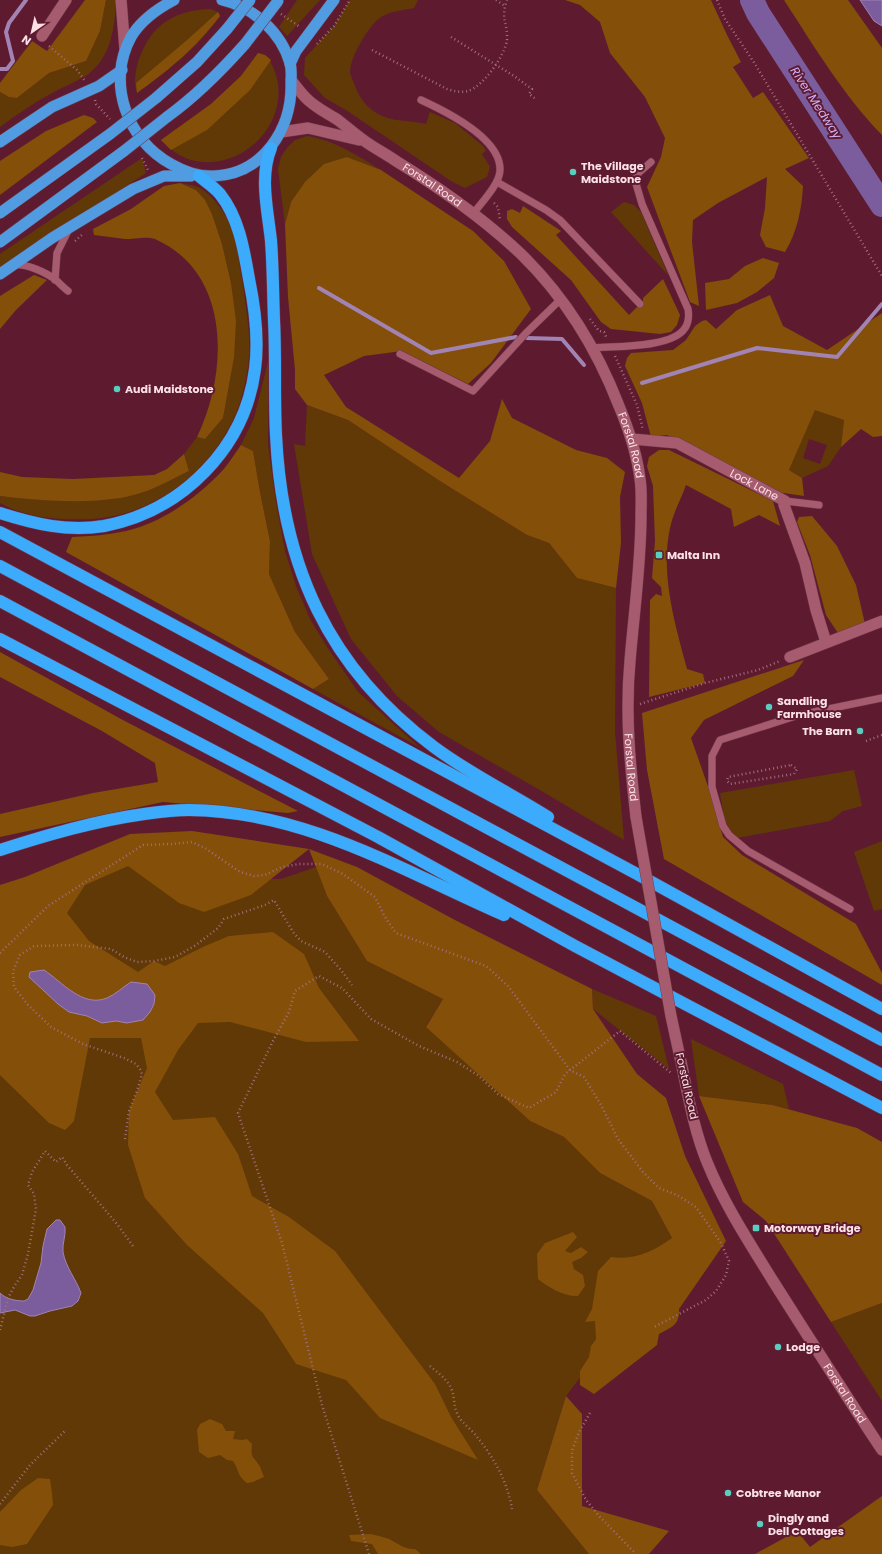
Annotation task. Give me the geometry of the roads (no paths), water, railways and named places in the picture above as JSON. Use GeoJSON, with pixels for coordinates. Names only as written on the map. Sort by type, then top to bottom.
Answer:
{"type":"FeatureCollection","features":[{"type":"Feature","properties":{"kind":"highway"},"geometry":{"type":"LineString","coordinates":[[0,513],[45,526],[104,526],[160,507],[176,498],[213,463],[234,431],[246,405],[255,370],[257,351],[253,299],[242,241],[237,226],[219,193],[199,176],[182,170],[167,162],[146,146],[135,131],[123,106],[120,84],[125,50],[132,36],[147,17],[174,0]]}},
{"type":"Feature","properties":{"kind":"highway"},"geometry":{"type":"LineString","coordinates":[[222,0],[235,3],[244,8],[268,26],[278,38],[290,64],[291,80],[289,112],[281,132],[266,159],[265,176],[271,245],[274,320],[275,412],[278,461],[285,514],[295,555],[303,579],[323,622],[336,646],[366,684],[386,706],[417,734],[461,766],[541,813],[637,874]]}},
{"type":"Feature","properties":{"kind":"highway"},"geometry":{"type":"LineString","coordinates":[[0,213],[110,134],[156,98],[197,62],[250,0]]}},
{"type":"Feature","properties":{"kind":"highway"},"geometry":{"type":"LineString","coordinates":[[290,64],[296,51],[334,0]]}},
{"type":"Feature","properties":{"kind":"highway"},"geometry":{"type":"LineString","coordinates":[[0,242],[124,151],[200,90],[245,44],[278,1]]}},
{"type":"Feature","properties":{"kind":"highway"},"geometry":{"type":"LineString","coordinates":[[0,142],[52,107],[99,86],[122,70]]}},
{"type":"Feature","properties":{"kind":"highway"},"geometry":{"type":"LineString","coordinates":[[0,274],[69,227],[149,181],[164,176],[216,176],[239,170],[252,163],[271,148]]}},
{"type":"Feature","properties":{"kind":"highway"},"geometry":{"type":"LineString","coordinates":[[0,532],[637,874],[882,1009]]}},
{"type":"Feature","properties":{"kind":"highway"},"geometry":{"type":"LineString","coordinates":[[0,566],[882,1040]]}},
{"type":"Feature","properties":{"kind":"highway"},"geometry":{"type":"LineString","coordinates":[[0,601],[882,1075]]}},
{"type":"Feature","properties":{"kind":"highway"},"geometry":{"type":"LineString","coordinates":[[0,639],[378,837],[575,946],[882,1108]]}},
{"type":"Feature","properties":{"kind":"highway"},"geometry":{"type":"LineString","coordinates":[[0,850],[100,821],[151,813],[187,810],[213,811],[256,816],[280,821],[306,829],[359,848],[456,894],[575,946]]}},
{"type":"Feature","properties":{"kind":"street"},"geometry":{"type":"LineString","coordinates":[[42,36],[66,0]]}},
{"type":"Feature","properties":{"kind":"street"},"geometry":{"type":"LineString","coordinates":[[121,0],[125,50]]}},
{"type":"Feature","properties":{"kind":"street","name":"Forstal Road"},"geometry":{"type":"LineString","coordinates":[[291,80],[306,99],[366,142],[422,177],[472,214],[521,254],[548,282],[561,299],[593,348],[611,384],[632,439],[640,480],[641,530],[638,585],[630,662],[628,708],[628,734],[636,817],[671,1016],[696,1128],[706,1160],[722,1195],[745,1236],[796,1318],[882,1450]]}},
{"type":"Feature","properties":{"kind":"street","name":"Forstal Road"},"geometry":{"type":"LineString","coordinates":[[281,132],[312,128],[366,142]]}},
{"type":"Feature","properties":{"kind":"street","name":"Lock Lane"},"geometry":{"type":"LineString","coordinates":[[632,439],[678,443],[785,501],[784,505],[805,564],[816,610],[826,642]]}},
{"type":"Feature","properties":{"kind":"street"},"geometry":{"type":"LineString","coordinates":[[790,657],[882,621]]}},
{"type":"Feature","properties":{"kind":"lane"},"geometry":{"type":"LineString","coordinates":[[421,100],[452,114],[464,122],[487,143],[497,158],[500,171],[496,182],[472,214]]}},
{"type":"Feature","properties":{"kind":"lane"},"geometry":{"type":"LineString","coordinates":[[593,348],[660,342],[674,337],[681,332],[686,328],[688,322],[688,309],[642,204],[634,177],[651,162]]}},
{"type":"Feature","properties":{"kind":"lane"},"geometry":{"type":"LineString","coordinates":[[496,182],[546,210],[560,220],[640,304]]}},
{"type":"Feature","properties":{"kind":"lane"},"geometry":{"type":"LineString","coordinates":[[55,280],[58,253],[69,227]]}},
{"type":"Feature","properties":{"kind":"lane"},"geometry":{"type":"LineString","coordinates":[[10,266],[24,265],[36,270],[55,280],[68,291]]}},
{"type":"Feature","properties":{"kind":"lane"},"geometry":{"type":"LineString","coordinates":[[400,354],[473,391],[561,299]]}},
{"type":"Feature","properties":{"kind":"lane"},"geometry":{"type":"LineString","coordinates":[[785,501],[819,505]]}},
{"type":"Feature","properties":{"kind":"lane"},"geometry":{"type":"LineString","coordinates":[[850,909],[748,851],[729,835],[723,826],[712,787],[712,756],[720,740],[799,714],[882,698]]}},
{"type":"Feature","properties":{"kind":"waterway"},"geometry":{"type":"LineString","coordinates":[[0,69],[7,69],[13,61],[6,32],[9,23],[26,0]]}},
{"type":"Feature","properties":{"kind":"waterway","name":"River Medway"},"geometry":{"type":"LineString","coordinates":[[752,0],[758,13],[882,205]]}},
{"type":"Feature","properties":{"kind":"waterway"},"geometry":{"type":"LineString","coordinates":[[319,288],[431,353],[516,337]]}},
{"type":"Feature","properties":{"kind":"waterway"},"geometry":{"type":"LineString","coordinates":[[642,383],[757,348],[837,357],[882,304]]}},
{"type":"Feature","properties":{"kind":"waterway"},"geometry":{"type":"LineString","coordinates":[[527,338],[562,339],[584,365]]}},
{"type":"Feature","properties":{"kind":"place","name":"The Village Maidstone"},"geometry":{"type":"Point","coordinates":[573,172]}},
{"type":"Feature","properties":{"kind":"place","name":"Audi Maidstone"},"geometry":{"type":"Point","coordinates":[117,389]}},
{"type":"Feature","properties":{"kind":"place","name":"Malta Inn"},"geometry":{"type":"Point","coordinates":[659,555]}},
{"type":"Feature","properties":{"kind":"place","name":"Sandling Farmhouse"},"geometry":{"type":"Point","coordinates":[769,707]}},
{"type":"Feature","properties":{"kind":"place","name":"The Barn"},"geometry":{"type":"Point","coordinates":[860,731]}},
{"type":"Feature","properties":{"kind":"place","name":"Motorway Bridge"},"geometry":{"type":"Point","coordinates":[756,1228]}},
{"type":"Feature","properties":{"kind":"place","name":"Lodge"},"geometry":{"type":"Point","coordinates":[778,1347]}},
{"type":"Feature","properties":{"kind":"place","name":"Cobtree Manor"},"geometry":{"type":"Point","coordinates":[728,1493]}},
{"type":"Feature","properties":{"kind":"place","name":"Dingly and Dell Cottages"},"geometry":{"type":"Point","coordinates":[760,1524]}}]}
